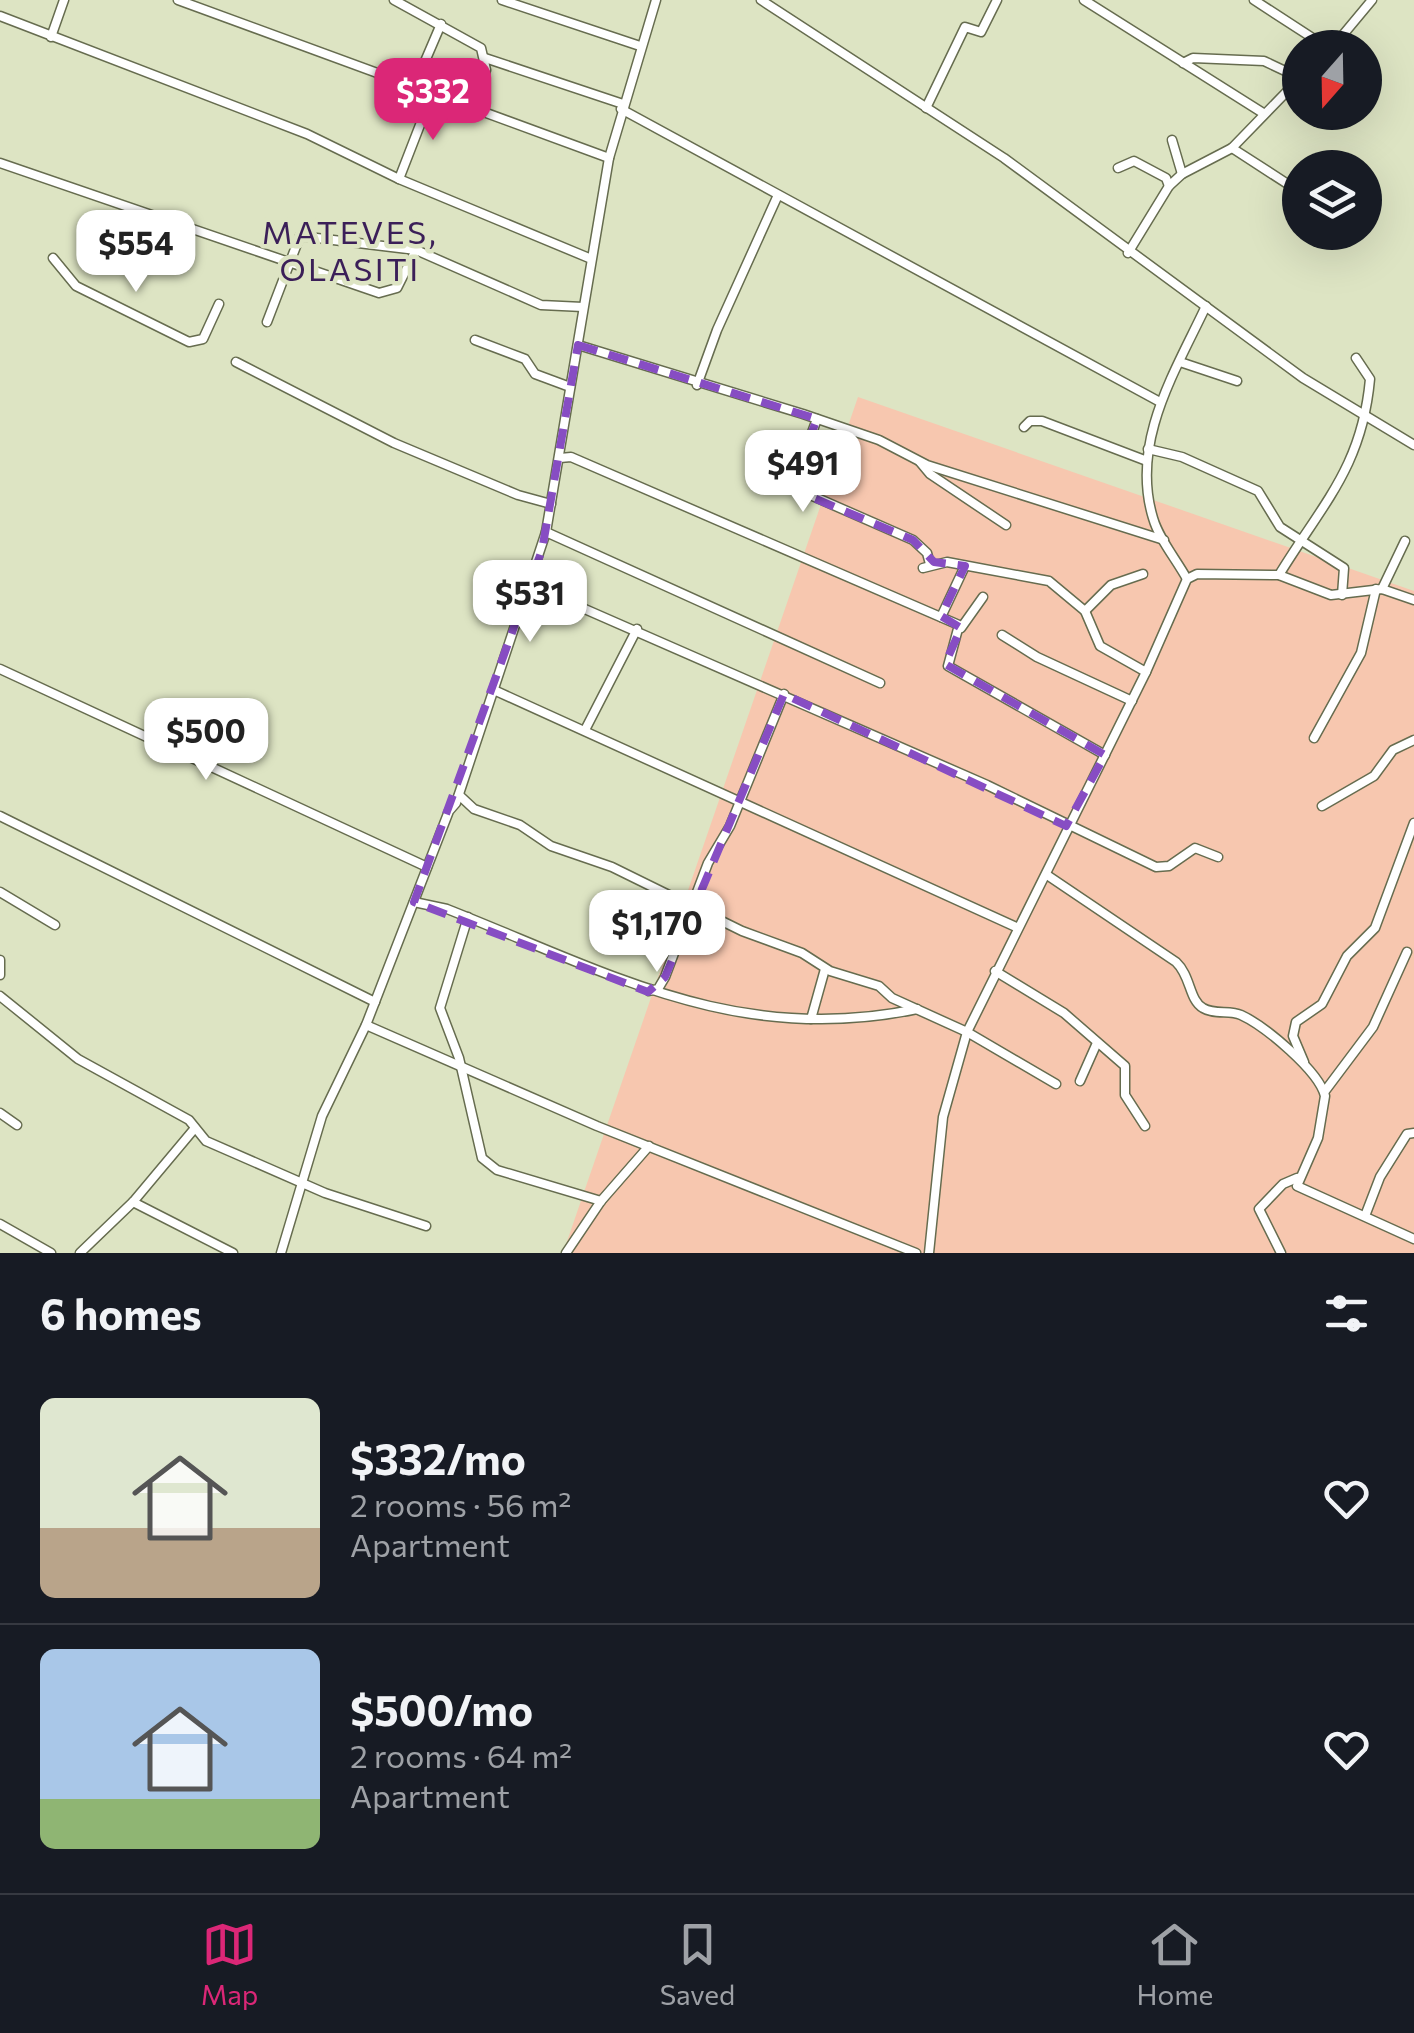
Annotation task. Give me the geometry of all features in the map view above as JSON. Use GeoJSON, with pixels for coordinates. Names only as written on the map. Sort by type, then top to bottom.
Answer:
{"type":"FeatureCollection","features":[{"type":"Feature","properties":{"kind":"street"},"geometry":{"type":"LineString","coordinates":[[51,36],[64,0]]}},
{"type":"Feature","properties":{"kind":"street"},"geometry":{"type":"LineString","coordinates":[[178,0],[609,158]]}},
{"type":"Feature","properties":{"kind":"street"},"geometry":{"type":"LineString","coordinates":[[394,0],[414,4],[476,42],[484,58],[485,80],[475,109]]}},
{"type":"Feature","properties":{"kind":"street"},"geometry":{"type":"LineString","coordinates":[[502,0],[640,46]]}},
{"type":"Feature","properties":{"kind":"street"},"geometry":{"type":"LineString","coordinates":[[280,1253],[322,1116],[366,1026],[426,867],[459,795],[534,579],[560,458],[589,258],[609,158],[656,0]]}},
{"type":"Feature","properties":{"kind":"street"},"geometry":{"type":"LineString","coordinates":[[761,0],[1004,158],[1128,253],[1366,419],[1414,446]]}},
{"type":"Feature","properties":{"kind":"street"},"geometry":{"type":"LineString","coordinates":[[926,108],[964,28],[980,32],[997,0]]}},
{"type":"Feature","properties":{"kind":"street"},"geometry":{"type":"LineString","coordinates":[[1084,0],[1263,113]]}},
{"type":"Feature","properties":{"kind":"street"},"geometry":{"type":"LineString","coordinates":[[1254,0],[1302,30]]}},
{"type":"Feature","properties":{"kind":"street"},"geometry":{"type":"LineString","coordinates":[[1346,30],[1372,0]]}},
{"type":"Feature","properties":{"kind":"street"},"geometry":{"type":"LineString","coordinates":[[0,16],[308,134],[398,179],[589,258]]}},
{"type":"Feature","properties":{"kind":"street"},"geometry":{"type":"LineString","coordinates":[[414,87],[442,24]]}},
{"type":"Feature","properties":{"kind":"street"},"geometry":{"type":"LineString","coordinates":[[484,58],[622,107],[1160,402]]}},
{"type":"Feature","properties":{"kind":"street"},"geometry":{"type":"LineString","coordinates":[[1128,253],[1170,182],[1232,148],[1300,78],[1264,61],[1194,58],[1183,63]]}},
{"type":"Feature","properties":{"kind":"street"},"geometry":{"type":"LineString","coordinates":[[398,179],[432,94]]}},
{"type":"Feature","properties":{"kind":"street"},"geometry":{"type":"LineString","coordinates":[[1172,140],[1182,174]]}},
{"type":"Feature","properties":{"kind":"street"},"geometry":{"type":"LineString","coordinates":[[1232,148],[1282,180]]}},
{"type":"Feature","properties":{"kind":"street"},"geometry":{"type":"LineString","coordinates":[[1118,168],[1134,161],[1170,182]]}},
{"type":"Feature","properties":{"kind":"street"},"geometry":{"type":"LineString","coordinates":[[0,162],[387,294],[397,288],[416,250]]}},
{"type":"Feature","properties":{"kind":"street"},"geometry":{"type":"LineString","coordinates":[[698,384],[716,330],[778,195]]}},
{"type":"Feature","properties":{"kind":"street"},"geometry":{"type":"LineString","coordinates":[[266,322],[302,235],[416,250],[551,308],[583,307]]}},
{"type":"Feature","properties":{"kind":"street"},"geometry":{"type":"LineString","coordinates":[[54,258],[76,286],[189,342],[203,338],[218,304]]}},
{"type":"Feature","properties":{"kind":"street"},"geometry":{"type":"LineString","coordinates":[[1186,579],[1152,516],[1148,449],[1160,402],[1206,306]]}},
{"type":"Feature","properties":{"kind":"street"},"geometry":{"type":"LineString","coordinates":[[475,340],[524,358],[535,374],[570,386]]}},
{"type":"Feature","properties":{"kind":"street"},"geometry":{"type":"LineString","coordinates":[[578,345],[879,440],[920,462],[1164,540]]}},
{"type":"Feature","properties":{"kind":"street"},"geometry":{"type":"LineString","coordinates":[[1279,575],[1352,462],[1366,419],[1370,379],[1356,358]]}},
{"type":"Feature","properties":{"kind":"street"},"geometry":{"type":"LineString","coordinates":[[236,362],[394,443],[518,495],[551,504]]}},
{"type":"Feature","properties":{"kind":"street"},"geometry":{"type":"LineString","coordinates":[[1180,362],[1237,381]]}},
{"type":"Feature","properties":{"kind":"street"},"geometry":{"type":"LineString","coordinates":[[817,420],[792,487],[913,540],[926,553],[927,566],[965,566],[1021,578],[1038,577],[1059,588],[1085,611],[1100,646],[1146,672]]}},
{"type":"Feature","properties":{"kind":"street"},"geometry":{"type":"LineString","coordinates":[[1024,427],[1030,421],[1042,421],[1148,461]]}},
{"type":"Feature","properties":{"kind":"street"},"geometry":{"type":"LineString","coordinates":[[1148,449],[1182,457],[1258,492],[1276,523],[1344,568],[1342,595]]}},
{"type":"Feature","properties":{"kind":"street"},"geometry":{"type":"LineString","coordinates":[[560,458],[571,457],[652,489],[960,628]]}},
{"type":"Feature","properties":{"kind":"street"},"geometry":{"type":"LineString","coordinates":[[920,462],[930,474],[1006,525]]}},
{"type":"Feature","properties":{"kind":"street"},"geometry":{"type":"LineString","coordinates":[[546,532],[880,683]]}},
{"type":"Feature","properties":{"kind":"street"},"geometry":{"type":"LineString","coordinates":[[1314,738],[1362,653],[1379,588],[1405,540]]}},
{"type":"Feature","properties":{"kind":"street"},"geometry":{"type":"LineString","coordinates":[[941,617],[965,566]]}},
{"type":"Feature","properties":{"kind":"street"},"geometry":{"type":"LineString","coordinates":[[1085,611],[1110,585],[1143,574]]}},
{"type":"Feature","properties":{"kind":"street"},"geometry":{"type":"LineString","coordinates":[[929,1253],[943,1117],[967,1032],[1016,927],[1047,875],[1066,826],[1132,701],[1186,579],[1194,574],[1279,575],[1325,594],[1379,588],[1414,600]]}},
{"type":"Feature","properties":{"kind":"street"},"geometry":{"type":"LineString","coordinates":[[534,579],[571,603],[988,785],[1066,826],[1160,868],[1194,848],[1218,857]]}},
{"type":"Feature","properties":{"kind":"street"},"geometry":{"type":"LineString","coordinates":[[983,596],[960,628],[948,666],[1105,756]]}},
{"type":"Feature","properties":{"kind":"street"},"geometry":{"type":"LineString","coordinates":[[585,730],[636,630]]}},
{"type":"Feature","properties":{"kind":"street"},"geometry":{"type":"LineString","coordinates":[[1002,635],[1037,657],[1132,701]]}},
{"type":"Feature","properties":{"kind":"street"},"geometry":{"type":"LineString","coordinates":[[0,669],[426,867]]}},
{"type":"Feature","properties":{"kind":"street"},"geometry":{"type":"LineString","coordinates":[[496,691],[1016,927]]}},
{"type":"Feature","properties":{"kind":"street"},"geometry":{"type":"LineString","coordinates":[[648,992],[658,988],[665,977],[784,694]]}},
{"type":"Feature","properties":{"kind":"street"},"geometry":{"type":"LineString","coordinates":[[1322,806],[1374,776],[1393,750],[1414,740]]}},
{"type":"Feature","properties":{"kind":"street"},"geometry":{"type":"LineString","coordinates":[[459,795],[474,809],[520,824],[551,846],[612,866],[746,933],[802,953],[826,968],[872,983],[1056,1084]]}},
{"type":"Feature","properties":{"kind":"street"},"geometry":{"type":"LineString","coordinates":[[0,816],[375,1002]]}},
{"type":"Feature","properties":{"kind":"street"},"geometry":{"type":"LineString","coordinates":[[1308,1070],[1294,1040],[1296,1022],[1322,1004],[1346,956],[1375,928],[1414,824]]}},
{"type":"Feature","properties":{"kind":"street"},"geometry":{"type":"LineString","coordinates":[[1047,875],[1176,962],[1190,976],[1195,1000],[1203,1008],[1241,1015],[1280,1042],[1325,1091]]}},
{"type":"Feature","properties":{"kind":"street"},"geometry":{"type":"LineString","coordinates":[[0,892],[55,925]]}},
{"type":"Feature","properties":{"kind":"street"},"geometry":{"type":"LineString","coordinates":[[414,902],[468,917],[648,992],[720,1010],[838,1020],[917,1009]]}},
{"type":"Feature","properties":{"kind":"street"},"geometry":{"type":"LineString","coordinates":[[468,917],[440,1008],[461,1066],[485,1164],[601,1201]]}},
{"type":"Feature","properties":{"kind":"street"},"geometry":{"type":"LineString","coordinates":[[1280,1253],[1258,1212],[1282,1184],[1297,1178],[1318,1138],[1325,1091],[1373,1027],[1407,952]]}},
{"type":"Feature","properties":{"kind":"street"},"geometry":{"type":"LineString","coordinates":[[0,960],[0,975]]}},
{"type":"Feature","properties":{"kind":"street"},"geometry":{"type":"LineString","coordinates":[[811,1019],[826,968]]}},
{"type":"Feature","properties":{"kind":"street"},"geometry":{"type":"LineString","coordinates":[[996,972],[1064,1013],[1126,1068],[1125,1096],[1145,1126]]}},
{"type":"Feature","properties":{"kind":"street"},"geometry":{"type":"LineString","coordinates":[[0,996],[78,1060],[190,1120],[206,1141],[300,1183],[426,1226]]}},
{"type":"Feature","properties":{"kind":"street"},"geometry":{"type":"LineString","coordinates":[[366,1026],[648,1146],[916,1253]]}},
{"type":"Feature","properties":{"kind":"street"},"geometry":{"type":"LineString","coordinates":[[1080,1081],[1096,1045]]}},
{"type":"Feature","properties":{"kind":"street"},"geometry":{"type":"LineString","coordinates":[[0,1113],[17,1125]]}},
{"type":"Feature","properties":{"kind":"street"},"geometry":{"type":"LineString","coordinates":[[80,1253],[133,1202],[195,1128]]}},
{"type":"Feature","properties":{"kind":"street"},"geometry":{"type":"LineString","coordinates":[[1365,1216],[1394,1152],[1407,1134],[1414,1133]]}},
{"type":"Feature","properties":{"kind":"street"},"geometry":{"type":"LineString","coordinates":[[566,1253],[601,1201],[648,1146]]}},
{"type":"Feature","properties":{"kind":"street"},"geometry":{"type":"LineString","coordinates":[[1297,1178],[1301,1190],[1414,1240]]}},
{"type":"Feature","properties":{"kind":"street"},"geometry":{"type":"LineString","coordinates":[[133,1202],[233,1253]]}},
{"type":"Feature","properties":{"kind":"street"},"geometry":{"type":"LineString","coordinates":[[0,1224],[51,1253]]}},
{"type":"Feature","properties":{"kind":"highlighted area"},"geometry":{"type":"Polygon","coordinates":[[[578,345],[817,419],[790,488],[913,540],[934,562],[965,566],[941,616],[961,628],[945,664],[1105,755],[1066,826],[784,694],[665,977],[648,992],[414,902],[542,550],[578,345]]]}},
{"type":"Feature","properties":{"kind":"shaded area"},"geometry":{"type":"Polygon","coordinates":[[[858,397],[1414,591],[1414,1253],[563,1253],[858,397]]]}},
{"type":"Feature","properties":{"kind":"district","name":"MATEVES, OLASITI"},"geometry":{"type":"Point","coordinates":[350,250]}}]}
